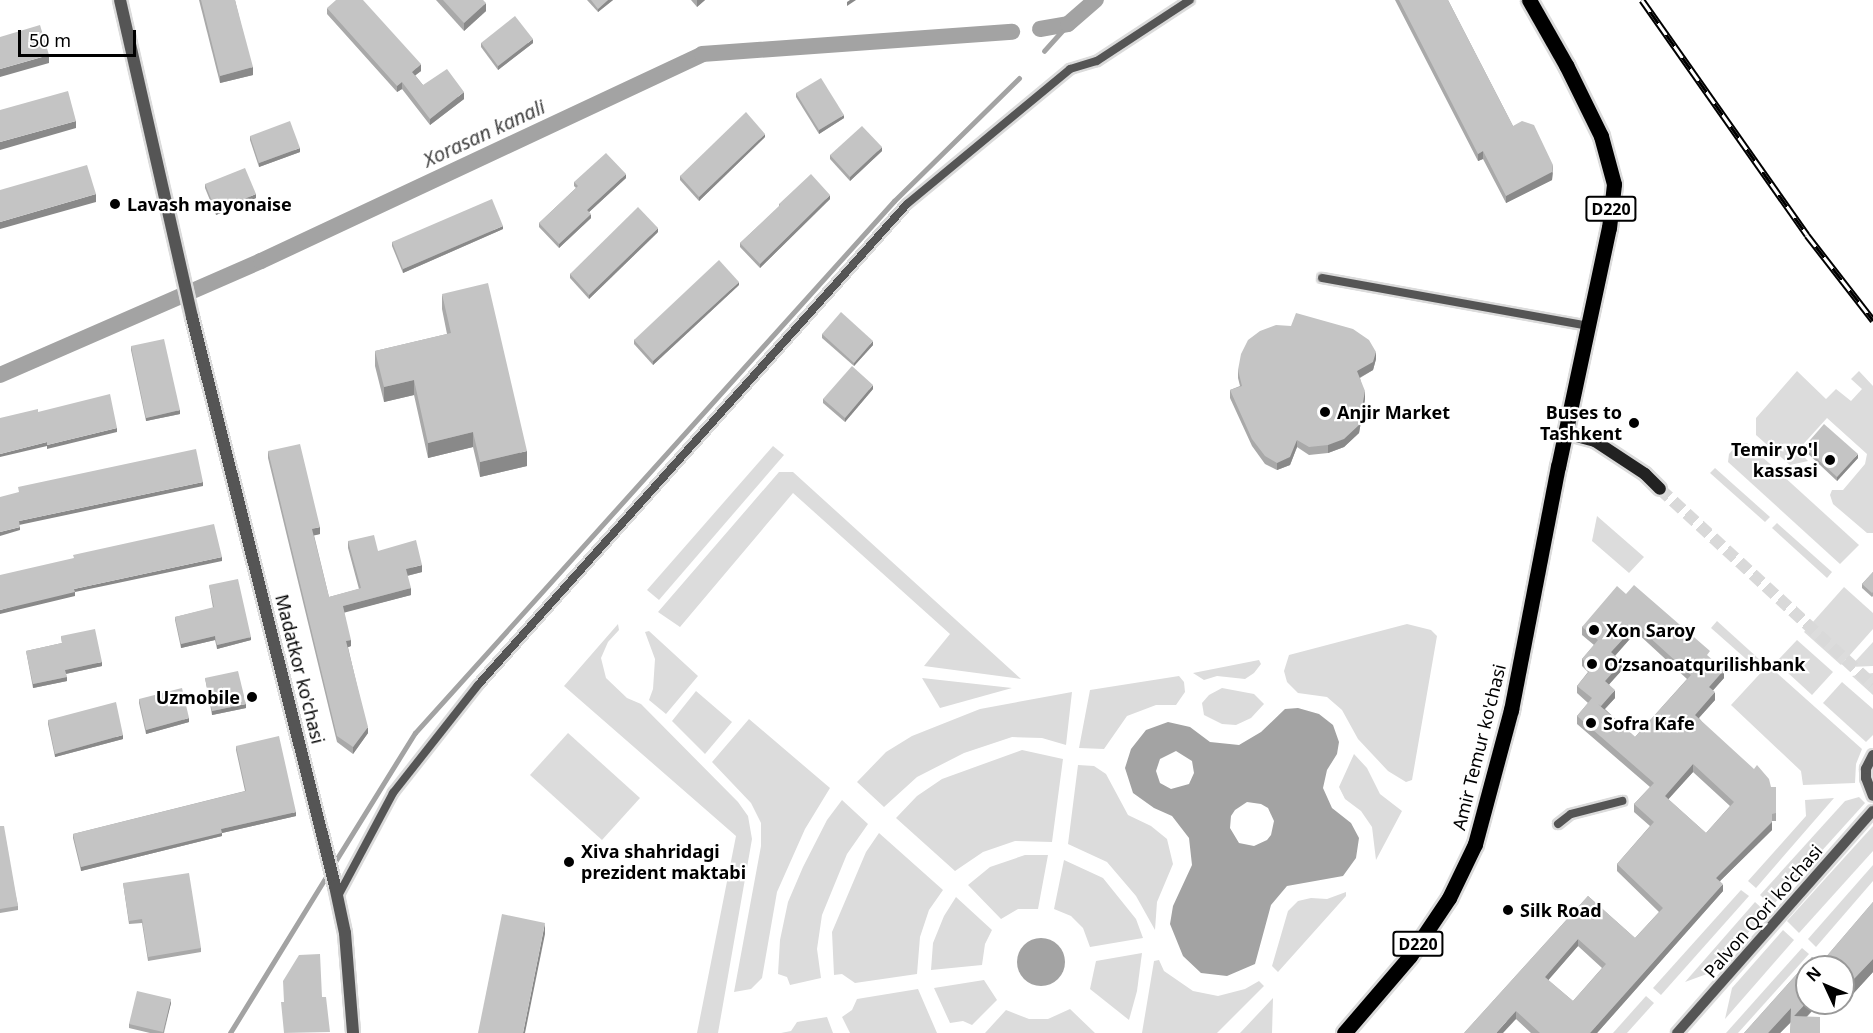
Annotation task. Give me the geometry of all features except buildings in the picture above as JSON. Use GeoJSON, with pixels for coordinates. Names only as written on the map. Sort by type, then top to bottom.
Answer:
{"type":"FeatureCollection","features":[{"type":"Feature","properties":{"kind":"main road","name":"D220"},"geometry":{"type":"LineString","coordinates":[[1529,0],[1566,64],[1601,136],[1614,184],[1609,228],[1565,433]]}},
{"type":"Feature","properties":{"kind":"main road"},"geometry":{"type":"LineString","coordinates":[[1565,433],[1595,441],[1644,474],[1660,489]]}},
{"type":"Feature","properties":{"kind":"main road","name":"Amir Temur ko'chasi"},"geometry":{"type":"LineString","coordinates":[[1344,1033],[1410,956],[1449,898],[1475,844],[1511,710],[1565,433]]}},
{"type":"Feature","properties":{"kind":"street","name":"Madatkor ko'chasi"},"geometry":{"type":"LineString","coordinates":[[120,0],[192,317],[337,891],[350,979],[353,1033]]}},
{"type":"Feature","properties":{"kind":"street"},"geometry":{"type":"LineString","coordinates":[[1873,755],[1866,769],[1866,778],[1873,796]]}},
{"type":"Feature","properties":{"kind":"street","name":"Palvon Qori ko'chasi"},"geometry":{"type":"LineString","coordinates":[[1677,1033],[1873,811]]}},
{"type":"Feature","properties":{"kind":"lane"},"geometry":{"type":"LineString","coordinates":[[337,891],[393,793],[478,685],[907,204],[1070,69],[1097,61],[1190,0]]}},
{"type":"Feature","properties":{"kind":"lane"},"geometry":{"type":"LineString","coordinates":[[1322,278],[1588,326]]}},
{"type":"Feature","properties":{"kind":"lane"},"geometry":{"type":"LineString","coordinates":[[1558,824],[1571,814],[1622,801]]}},
{"type":"Feature","properties":{"kind":"shaded area"},"geometry":{"type":"Polygon","coordinates":[[[1797,371],[1826,399],[1836,389],[1851,401],[1862,389],[1851,379],[1859,371],[1873,386],[1873,533],[1867,533],[1833,504],[1830,495],[1832,490],[1843,490],[1865,464],[1867,454],[1827,418],[1798,450],[1808,461],[1790,465],[1756,435],[1756,418],[1797,371]]]}},
{"type":"Feature","properties":{"kind":"shaded area"},"geometry":{"type":"Polygon","coordinates":[[[1747,443],[1859,545],[1840,564],[1728,462],[1729,454],[1737,445],[1747,443]]]}},
{"type":"Feature","properties":{"kind":"shaded area"},"geometry":{"type":"Polygon","coordinates":[[[773,446],[784,455],[659,600],[647,590],[773,446]]]}},
{"type":"Feature","properties":{"kind":"shaded area"},"geometry":{"type":"Polygon","coordinates":[[[1715,468],[1770,517],[1765,522],[1710,473],[1715,468]]]}},
{"type":"Feature","properties":{"kind":"shaded area"},"geometry":{"type":"Polygon","coordinates":[[[779,472],[793,472],[1021,679],[924,666],[950,634],[793,493],[680,627],[658,612],[779,472]]]}},
{"type":"Feature","properties":{"kind":"shaded area"},"geometry":{"type":"Polygon","coordinates":[[[1597,516],[1644,557],[1629,573],[1592,541],[1597,516]]]}},
{"type":"Feature","properties":{"kind":"shaded area"},"geometry":{"type":"Polygon","coordinates":[[[1777,523],[1832,572],[1827,578],[1772,528],[1777,523]]]}},
{"type":"Feature","properties":{"kind":"shaded area"},"geometry":{"type":"Polygon","coordinates":[[[1844,587],[1873,613],[1873,629],[1841,665],[1804,632],[1844,587]]]}},
{"type":"Feature","properties":{"kind":"shaded area"},"geometry":{"type":"Polygon","coordinates":[[[1717,621],[1760,660],[1754,666],[1711,628],[1717,621]]]}},
{"type":"Feature","properties":{"kind":"shaded area"},"geometry":{"type":"Polygon","coordinates":[[[618,624],[619,630],[608,642],[601,658],[606,678],[627,698],[641,704],[738,802],[748,816],[752,839],[718,1033],[697,1033],[736,836],[564,686],[618,624]]]}},
{"type":"Feature","properties":{"kind":"shaded area"},"geometry":{"type":"Polygon","coordinates":[[[1407,624],[1431,630],[1437,636],[1412,780],[1406,782],[1388,771],[1358,739],[1342,710],[1327,697],[1298,693],[1287,682],[1284,671],[1289,655],[1407,624]]]}},
{"type":"Feature","properties":{"kind":"shaded area"},"geometry":{"type":"Polygon","coordinates":[[[649,631],[698,676],[666,714],[649,700],[653,689],[655,659],[645,632],[649,631]]]}},
{"type":"Feature","properties":{"kind":"shaded area"},"geometry":{"type":"Polygon","coordinates":[[[1797,640],[1833,672],[1812,695],[1776,662],[1797,640]]]}},
{"type":"Feature","properties":{"kind":"shaded area"},"geometry":{"type":"Polygon","coordinates":[[[1873,642],[1873,666],[1850,667],[1873,642]]]}},
{"type":"Feature","properties":{"kind":"shaded area"},"geometry":{"type":"Polygon","coordinates":[[[1259,660],[1261,664],[1245,679],[1217,676],[1204,680],[1193,673],[1259,660]]]}},
{"type":"Feature","properties":{"kind":"shaded area"},"geometry":{"type":"Polygon","coordinates":[[[1768,665],[1862,749],[1856,764],[1855,783],[1803,785],[1801,771],[1731,705],[1768,665]]]}},
{"type":"Feature","properties":{"kind":"shaded area"},"geometry":{"type":"Polygon","coordinates":[[[1873,673],[1873,695],[1852,676],[1873,673]]]}},
{"type":"Feature","properties":{"kind":"shaded area"},"geometry":{"type":"Polygon","coordinates":[[[1179,676],[1184,682],[1185,692],[1176,705],[1156,705],[1127,716],[1104,749],[1079,748],[1090,690],[1179,676]]]}},
{"type":"Feature","properties":{"kind":"shaded area"},"geometry":{"type":"Polygon","coordinates":[[[922,678],[1012,688],[940,708],[922,678]]]}},
{"type":"Feature","properties":{"kind":"shaded area"},"geometry":{"type":"Polygon","coordinates":[[[1842,682],[1873,709],[1873,735],[1866,742],[1823,703],[1842,682]]]}},
{"type":"Feature","properties":{"kind":"shaded area"},"geometry":{"type":"Polygon","coordinates":[[[1222,688],[1254,694],[1264,704],[1251,718],[1236,725],[1222,724],[1204,715],[1202,703],[1209,695],[1222,688]]]}},
{"type":"Feature","properties":{"kind":"shaded area"},"geometry":{"type":"Polygon","coordinates":[[[696,691],[732,722],[705,754],[672,721],[696,691]]]}},
{"type":"Feature","properties":{"kind":"shaded area"},"geometry":{"type":"Polygon","coordinates":[[[1072,692],[1066,745],[1042,738],[1012,737],[964,753],[917,777],[884,807],[857,782],[886,752],[912,736],[980,709],[1072,692]]]}},
{"type":"Feature","properties":{"kind":"shaded area"},"geometry":{"type":"Polygon","coordinates":[[[1298,708],[1319,714],[1333,725],[1339,742],[1337,754],[1327,770],[1323,788],[1332,808],[1351,823],[1359,838],[1356,858],[1343,876],[1287,886],[1271,905],[1255,964],[1227,976],[1201,973],[1183,956],[1170,924],[1173,906],[1192,865],[1189,838],[1172,816],[1154,808],[1133,793],[1125,768],[1131,749],[1146,730],[1168,722],[1190,727],[1210,742],[1239,745],[1261,732],[1285,709],[1298,708]],[[1176,751],[1160,759],[1156,771],[1160,783],[1171,789],[1189,784],[1194,773],[1192,761],[1176,751]],[[1247,802],[1235,810],[1231,816],[1230,828],[1239,843],[1254,846],[1267,840],[1271,835],[1274,821],[1268,808],[1261,804],[1247,802]]]}},
{"type":"Feature","properties":{"kind":"shaded area"},"geometry":{"type":"Polygon","coordinates":[[[749,719],[830,788],[805,829],[777,892],[762,978],[751,989],[734,992],[761,846],[761,823],[751,803],[712,762],[749,719]]]}},
{"type":"Feature","properties":{"kind":"shaded area"},"geometry":{"type":"Polygon","coordinates":[[[568,733],[640,798],[602,840],[530,775],[568,733]]]}},
{"type":"Feature","properties":{"kind":"shaded area"},"geometry":{"type":"Polygon","coordinates":[[[1022,750],[1063,759],[1052,842],[1015,841],[983,852],[955,871],[896,818],[917,796],[942,779],[1022,750]]]}},
{"type":"Feature","properties":{"kind":"shaded area"},"geometry":{"type":"Polygon","coordinates":[[[1354,754],[1367,768],[1380,794],[1402,811],[1376,860],[1372,827],[1361,811],[1345,799],[1339,787],[1354,754]]]}},
{"type":"Feature","properties":{"kind":"shaded area"},"geometry":{"type":"Polygon","coordinates":[[[1078,765],[1094,766],[1106,774],[1128,815],[1151,826],[1167,839],[1173,864],[1157,902],[1155,930],[1136,896],[1107,862],[1068,844],[1078,765]]]}},
{"type":"Feature","properties":{"kind":"shaded area"},"geometry":{"type":"Polygon","coordinates":[[[1859,797],[1865,803],[1772,906],[1760,895],[1845,801],[1859,797]]]}},
{"type":"Feature","properties":{"kind":"shaded area"},"geometry":{"type":"Polygon","coordinates":[[[1834,798],[1756,888],[1748,881],[1806,816],[1805,800],[1834,798]]]}},
{"type":"Feature","properties":{"kind":"shaded area"},"geometry":{"type":"Polygon","coordinates":[[[842,800],[868,824],[847,854],[822,915],[817,949],[821,978],[790,985],[787,977],[778,974],[780,940],[788,902],[827,820],[842,800]]]}},
{"type":"Feature","properties":{"kind":"shaded area"},"geometry":{"type":"Polygon","coordinates":[[[1873,826],[1873,851],[1799,933],[1787,921],[1873,826]]]}},
{"type":"Feature","properties":{"kind":"shaded area"},"geometry":{"type":"Polygon","coordinates":[[[879,833],[943,890],[929,910],[920,937],[917,974],[855,983],[842,974],[834,975],[832,932],[866,852],[879,833]]]}},
{"type":"Feature","properties":{"kind":"shaded area"},"geometry":{"type":"Polygon","coordinates":[[[1025,855],[1048,855],[1038,909],[1018,909],[1001,919],[968,885],[990,867],[1025,855]]]}},
{"type":"Feature","properties":{"kind":"shaded area"},"geometry":{"type":"Polygon","coordinates":[[[1064,860],[1103,878],[1136,919],[1143,938],[1090,947],[1083,928],[1071,916],[1054,909],[1064,860]]]}},
{"type":"Feature","properties":{"kind":"shaded area"},"geometry":{"type":"Polygon","coordinates":[[[1873,865],[1873,881],[1816,947],[1808,939],[1873,865]]]}},
{"type":"Feature","properties":{"kind":"shaded area"},"geometry":{"type":"Polygon","coordinates":[[[1741,890],[1749,896],[1661,995],[1653,988],[1741,890]]]}},
{"type":"Feature","properties":{"kind":"shaded area"},"geometry":{"type":"Polygon","coordinates":[[[1346,892],[1346,896],[1278,972],[1272,966],[1288,911],[1298,901],[1311,898],[1327,899],[1346,892]]]}},
{"type":"Feature","properties":{"kind":"shaded area"},"geometry":{"type":"Polygon","coordinates":[[[956,897],[992,930],[985,944],[982,965],[931,970],[933,943],[944,916],[956,897]]]}},
{"type":"Feature","properties":{"kind":"shaded area"},"geometry":{"type":"Polygon","coordinates":[[[1755,902],[1766,912],[1715,971],[1685,982],[1755,902]]]}},
{"type":"Feature","properties":{"kind":"shaded area"},"geometry":{"type":"Polygon","coordinates":[[[1783,930],[1794,940],[1725,1019],[1732,988],[1783,930]]]}},
{"type":"Feature","properties":{"kind":"shaded area"},"geometry":{"type":"Polygon","coordinates":[[[1041,938],[1058,945],[1065,962],[1058,979],[1041,986],[1024,979],[1017,962],[1024,945],[1041,938]]]}},
{"type":"Feature","properties":{"kind":"shaded area"},"geometry":{"type":"Polygon","coordinates":[[[1802,948],[1809,954],[1808,955],[1796,955],[1802,948]]]}},
{"type":"Feature","properties":{"kind":"shaded area"},"geometry":{"type":"Polygon","coordinates":[[[1142,953],[1137,991],[1129,1020],[1090,989],[1096,961],[1142,953]]]}},
{"type":"Feature","properties":{"kind":"shaded area"},"geometry":{"type":"Polygon","coordinates":[[[1795,956],[1795,970],[1738,1033],[1726,1033],[1795,956]]]}},
{"type":"Feature","properties":{"kind":"shaded area"},"geometry":{"type":"Polygon","coordinates":[[[1159,960],[1164,971],[1193,991],[1218,996],[1245,989],[1259,981],[1264,986],[1217,1033],[1142,1033],[1154,961],[1159,960]]]}},
{"type":"Feature","properties":{"kind":"shaded area"},"geometry":{"type":"Polygon","coordinates":[[[984,980],[997,1000],[972,1025],[963,1021],[950,1023],[934,988],[984,980]]]}},
{"type":"Feature","properties":{"kind":"shaded area"},"geometry":{"type":"Polygon","coordinates":[[[918,989],[937,1033],[850,1033],[842,1017],[852,1010],[857,999],[918,989]]]}},
{"type":"Feature","properties":{"kind":"shaded area"},"geometry":{"type":"Polygon","coordinates":[[[1646,996],[1654,1003],[1627,1033],[1613,1033],[1646,996]]]}},
{"type":"Feature","properties":{"kind":"shaded area"},"geometry":{"type":"Polygon","coordinates":[[[1273,998],[1272,1033],[1240,1033],[1273,998]]]}},
{"type":"Feature","properties":{"kind":"shaded area"},"geometry":{"type":"Polygon","coordinates":[[[1070,1009],[1095,1033],[985,1033],[1006,1010],[1029,1019],[1048,1019],[1070,1009]]]}},
{"type":"Feature","properties":{"kind":"shaded area"},"geometry":{"type":"Polygon","coordinates":[[[827,1017],[833,1033],[781,1033],[791,1031],[797,1022],[827,1017]]]}},
{"type":"Feature","properties":{"kind":"waterway","name":"Xorasan kanali"},"geometry":{"type":"LineString","coordinates":[[1040,29],[1068,24],[1096,0]]}},
{"type":"Feature","properties":{"kind":"waterway"},"geometry":{"type":"LineString","coordinates":[[1044,51],[1068,24]]}},
{"type":"Feature","properties":{"kind":"waterway","name":"Xorasan kanali"},"geometry":{"type":"LineString","coordinates":[[0,375],[261,261],[702,54],[1012,32]]}},
{"type":"Feature","properties":{"kind":"waterway"},"geometry":{"type":"LineString","coordinates":[[333,865],[415,733],[894,201],[1019,78]]}},
{"type":"Feature","properties":{"kind":"waterway"},"geometry":{"type":"LineString","coordinates":[[230,1033],[329,872]]}},
{"type":"Feature","properties":{"kind":"tunnel"},"geometry":{"type":"LineString","coordinates":[[1660,489],[1873,685]]}},
{"type":"Feature","properties":{"kind":"railway"},"geometry":{"type":"LineString","coordinates":[[1642,0],[1807,235],[1873,320]]}},
{"type":"Feature","properties":{"kind":"place","name":"Lavash mayonaise"},"geometry":{"type":"Point","coordinates":[115,204]}},
{"type":"Feature","properties":{"kind":"place","name":"Anjir Market"},"geometry":{"type":"Point","coordinates":[1325,412]}},
{"type":"Feature","properties":{"kind":"place","name":"Buses to Tashkent"},"geometry":{"type":"Point","coordinates":[1634,423]}},
{"type":"Feature","properties":{"kind":"place","name":"Temir yo'l kassasi"},"geometry":{"type":"Point","coordinates":[1830,460]}},
{"type":"Feature","properties":{"kind":"place","name":"Xon Saroy"},"geometry":{"type":"Point","coordinates":[1594,630]}},
{"type":"Feature","properties":{"kind":"place","name":"Oʻzsanoatqurilishbank"},"geometry":{"type":"Point","coordinates":[1592,664]}},
{"type":"Feature","properties":{"kind":"place","name":"Uzmobile"},"geometry":{"type":"Point","coordinates":[252,697]}},
{"type":"Feature","properties":{"kind":"place","name":"Sofra Kafe"},"geometry":{"type":"Point","coordinates":[1591,723]}},
{"type":"Feature","properties":{"kind":"place","name":"Xiva shahridagi prezident maktabi"},"geometry":{"type":"Point","coordinates":[569,862]}},
{"type":"Feature","properties":{"kind":"place","name":"Silk Road"},"geometry":{"type":"Point","coordinates":[1508,910]}}]}
